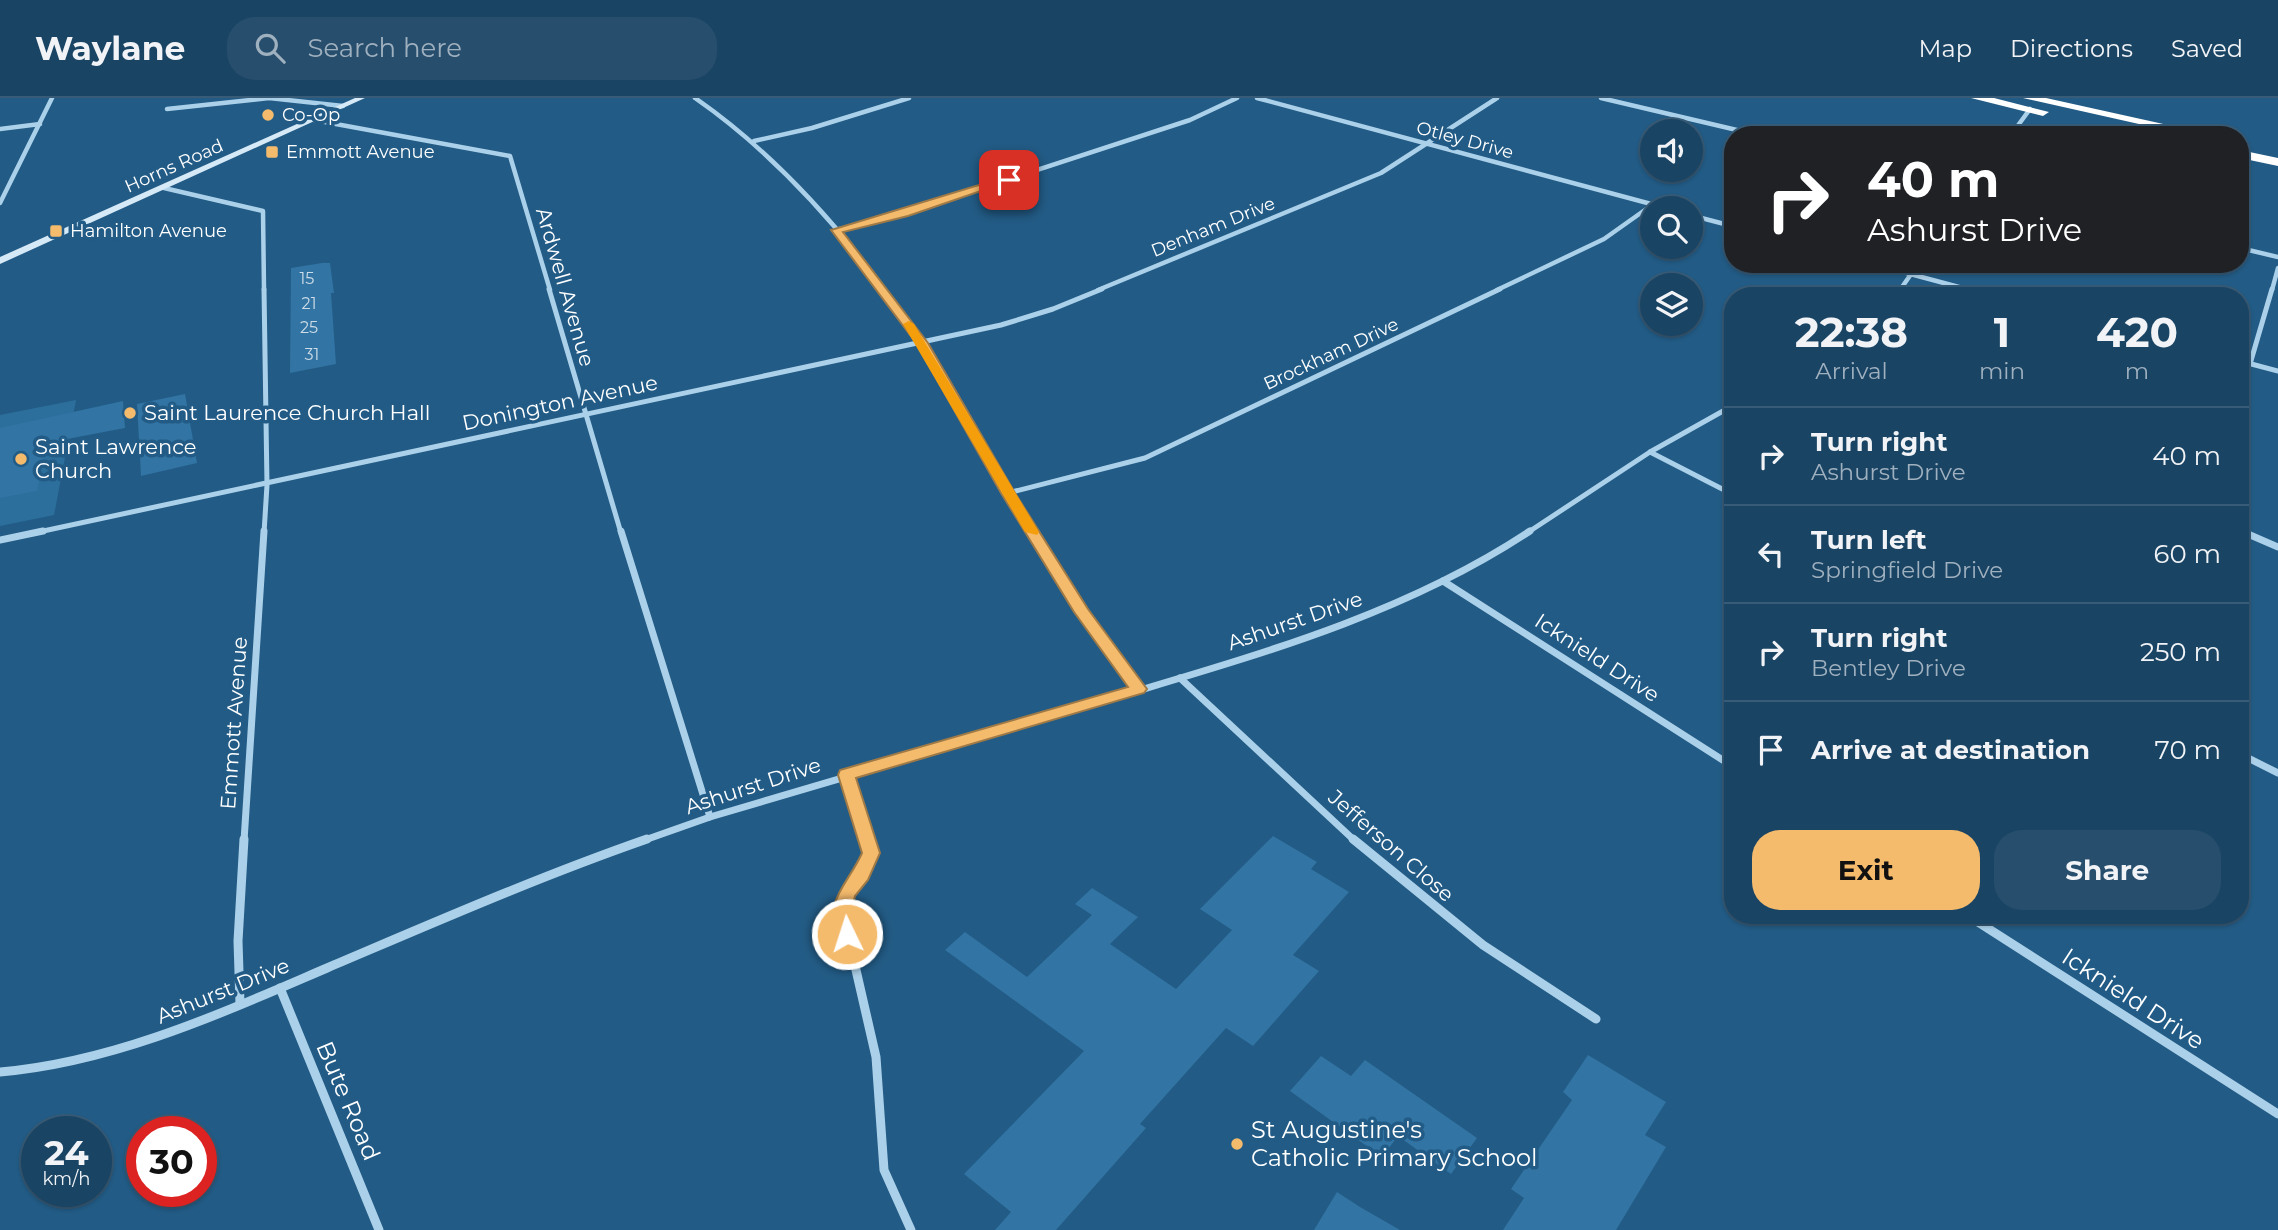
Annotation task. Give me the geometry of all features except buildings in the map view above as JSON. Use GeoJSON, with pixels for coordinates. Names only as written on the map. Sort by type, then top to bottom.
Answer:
{"type":"FeatureCollection","features":[{"type":"Feature","properties":{"kind":"highway"},"geometry":{"type":"LineString","coordinates":[[1977,98],[2030,104],[2156,126]]}},
{"type":"Feature","properties":{"kind":"highway"},"geometry":{"type":"LineString","coordinates":[[2030,104],[2116,126]]}},
{"type":"Feature","properties":{"kind":"highway"},"geometry":{"type":"LineString","coordinates":[[2249,143],[2278,149]]}},
{"type":"Feature","properties":{"kind":"highway"},"geometry":{"type":"LineString","coordinates":[[2249,156],[2278,162]]}},
{"type":"Feature","properties":{"kind":"street"},"geometry":{"type":"LineString","coordinates":[[0,203],[52,98]]}},
{"type":"Feature","properties":{"kind":"street"},"geometry":{"type":"LineString","coordinates":[[167,109],[269,98],[343,106]]}},
{"type":"Feature","properties":{"kind":"street","name":"Horns Road"},"geometry":{"type":"LineString","coordinates":[[0,261],[361,98]]}},
{"type":"Feature","properties":{"kind":"street"},"geometry":{"type":"LineString","coordinates":[[695,98],[754,141],[836,230],[922,343],[1008,493],[1082,612],[1139,689]]}},
{"type":"Feature","properties":{"kind":"street"},"geometry":{"type":"LineString","coordinates":[[754,141],[812,128],[909,98]]}},
{"type":"Feature","properties":{"kind":"street"},"geometry":{"type":"LineString","coordinates":[[836,230],[905,214],[1164,129],[1237,98]]}},
{"type":"Feature","properties":{"kind":"street","name":"Otley Drive"},"geometry":{"type":"LineString","coordinates":[[1257,98],[1640,202]]}},
{"type":"Feature","properties":{"kind":"street","name":"Denham Drive"},"geometry":{"type":"LineString","coordinates":[[922,343],[1053,309],[1381,173],[1497,98]]}},
{"type":"Feature","properties":{"kind":"street"},"geometry":{"type":"LineString","coordinates":[[1601,98],[1724,127]]}},
{"type":"Feature","properties":{"kind":"street"},"geometry":{"type":"LineString","coordinates":[[2017,126],[2030,104]]}},
{"type":"Feature","properties":{"kind":"street","name":"Ardwell Avenue"},"geometry":{"type":"LineString","coordinates":[[314,120],[513,159],[584,413],[710,817]]}},
{"type":"Feature","properties":{"kind":"street"},"geometry":{"type":"LineString","coordinates":[[0,129],[40,124]]}},
{"type":"Feature","properties":{"kind":"street","name":"Emmott Avenue"},"geometry":{"type":"LineString","coordinates":[[164,188],[263,211],[267,485],[238,941],[240,1004]]}},
{"type":"Feature","properties":{"kind":"street","name":"Brockham Drive"},"geometry":{"type":"LineString","coordinates":[[1008,493],[1145,458],[1604,239],[1640,214]]}},
{"type":"Feature","properties":{"kind":"street"},"geometry":{"type":"LineString","coordinates":[[1703,218],[1724,224]]}},
{"type":"Feature","properties":{"kind":"street"},"geometry":{"type":"LineString","coordinates":[[2249,250],[2278,257]]}},
{"type":"Feature","properties":{"kind":"street"},"geometry":{"type":"LineString","coordinates":[[2278,268],[2250,364],[2278,371]]}},
{"type":"Feature","properties":{"kind":"street"},"geometry":{"type":"LineString","coordinates":[[1906,273],[1958,287]]}},
{"type":"Feature","properties":{"kind":"street"},"geometry":{"type":"LineString","coordinates":[[1902,287],[1910,274]]}},
{"type":"Feature","properties":{"kind":"street","name":"Donington Avenue"},"geometry":{"type":"LineString","coordinates":[[0,540],[267,485],[584,413],[922,343]]}},
{"type":"Feature","properties":{"kind":"street","name":"Ashurst Drive"},"geometry":{"type":"LineString","coordinates":[[0,1072],[44,1068],[97,1056],[280,988],[550,873],[710,817],[1180,678],[1365,618],[1518,539],[1650,452],[1724,410]]}},
{"type":"Feature","properties":{"kind":"street"},"geometry":{"type":"LineString","coordinates":[[1650,452],[1724,490]]}},
{"type":"Feature","properties":{"kind":"street"},"geometry":{"type":"LineString","coordinates":[[2249,535],[2278,547]]}},
{"type":"Feature","properties":{"kind":"street","name":"Icknield Drive"},"geometry":{"type":"LineString","coordinates":[[1443,580],[1724,760]]}},
{"type":"Feature","properties":{"kind":"street","name":"Jefferson Close"},"geometry":{"type":"LineString","coordinates":[[1180,678],[1315,804],[1478,944],[1537,985],[1596,1019]]}},
{"type":"Feature","properties":{"kind":"street"},"geometry":{"type":"LineString","coordinates":[[2249,758],[2278,773]]}},
{"type":"Feature","properties":{"kind":"street"},"geometry":{"type":"LineString","coordinates":[[846,775],[871,853],[862,875],[846,893],[842,909],[876,1057],[884,1170],[911,1230]]}},
{"type":"Feature","properties":{"kind":"street","name":"Icknield Drive"},"geometry":{"type":"LineString","coordinates":[[1981,924],[2278,1114]]}},
{"type":"Feature","properties":{"kind":"street","name":"Bute Road"},"geometry":{"type":"LineString","coordinates":[[280,988],[380,1230]]}},
{"type":"Feature","properties":{"kind":"shaded area"},"geometry":{"type":"Polygon","coordinates":[[[76,400],[54,515],[0,526],[0,415],[76,400]]]}},
{"type":"Feature","properties":{"kind":"slow traffic"},"geometry":{"type":"LineString","coordinates":[[909,324],[1032,532]]}},
{"type":"Feature","properties":{"kind":"place","name":"Co-Op"},"geometry":{"type":"Point","coordinates":[268,115]}},
{"type":"Feature","properties":{"kind":"place","name":"Emmott Avenue"},"geometry":{"type":"Point","coordinates":[272,152]}},
{"type":"Feature","properties":{"kind":"place","name":"Hamilton Avenue"},"geometry":{"type":"Point","coordinates":[56,231]}},
{"type":"Feature","properties":{"kind":"place","name":"Saint Laurence Church Hall"},"geometry":{"type":"Point","coordinates":[130,413]}},
{"type":"Feature","properties":{"kind":"place","name":"Saint Lawrence Church"},"geometry":{"type":"Point","coordinates":[21,459]}},
{"type":"Feature","properties":{"kind":"place","name":"St Augustine's Catholic Primary School"},"geometry":{"type":"Point","coordinates":[1237,1144]}},
{"type":"Feature","properties":{"kind":"route"},"geometry":{"type":"LineString","coordinates":[[847,934],[842,909],[846,893],[862,875],[871,853],[846,775],[1139,689],[1082,612],[1008,493],[922,343],[836,230],[905,214],[1009,180]]}}]}
